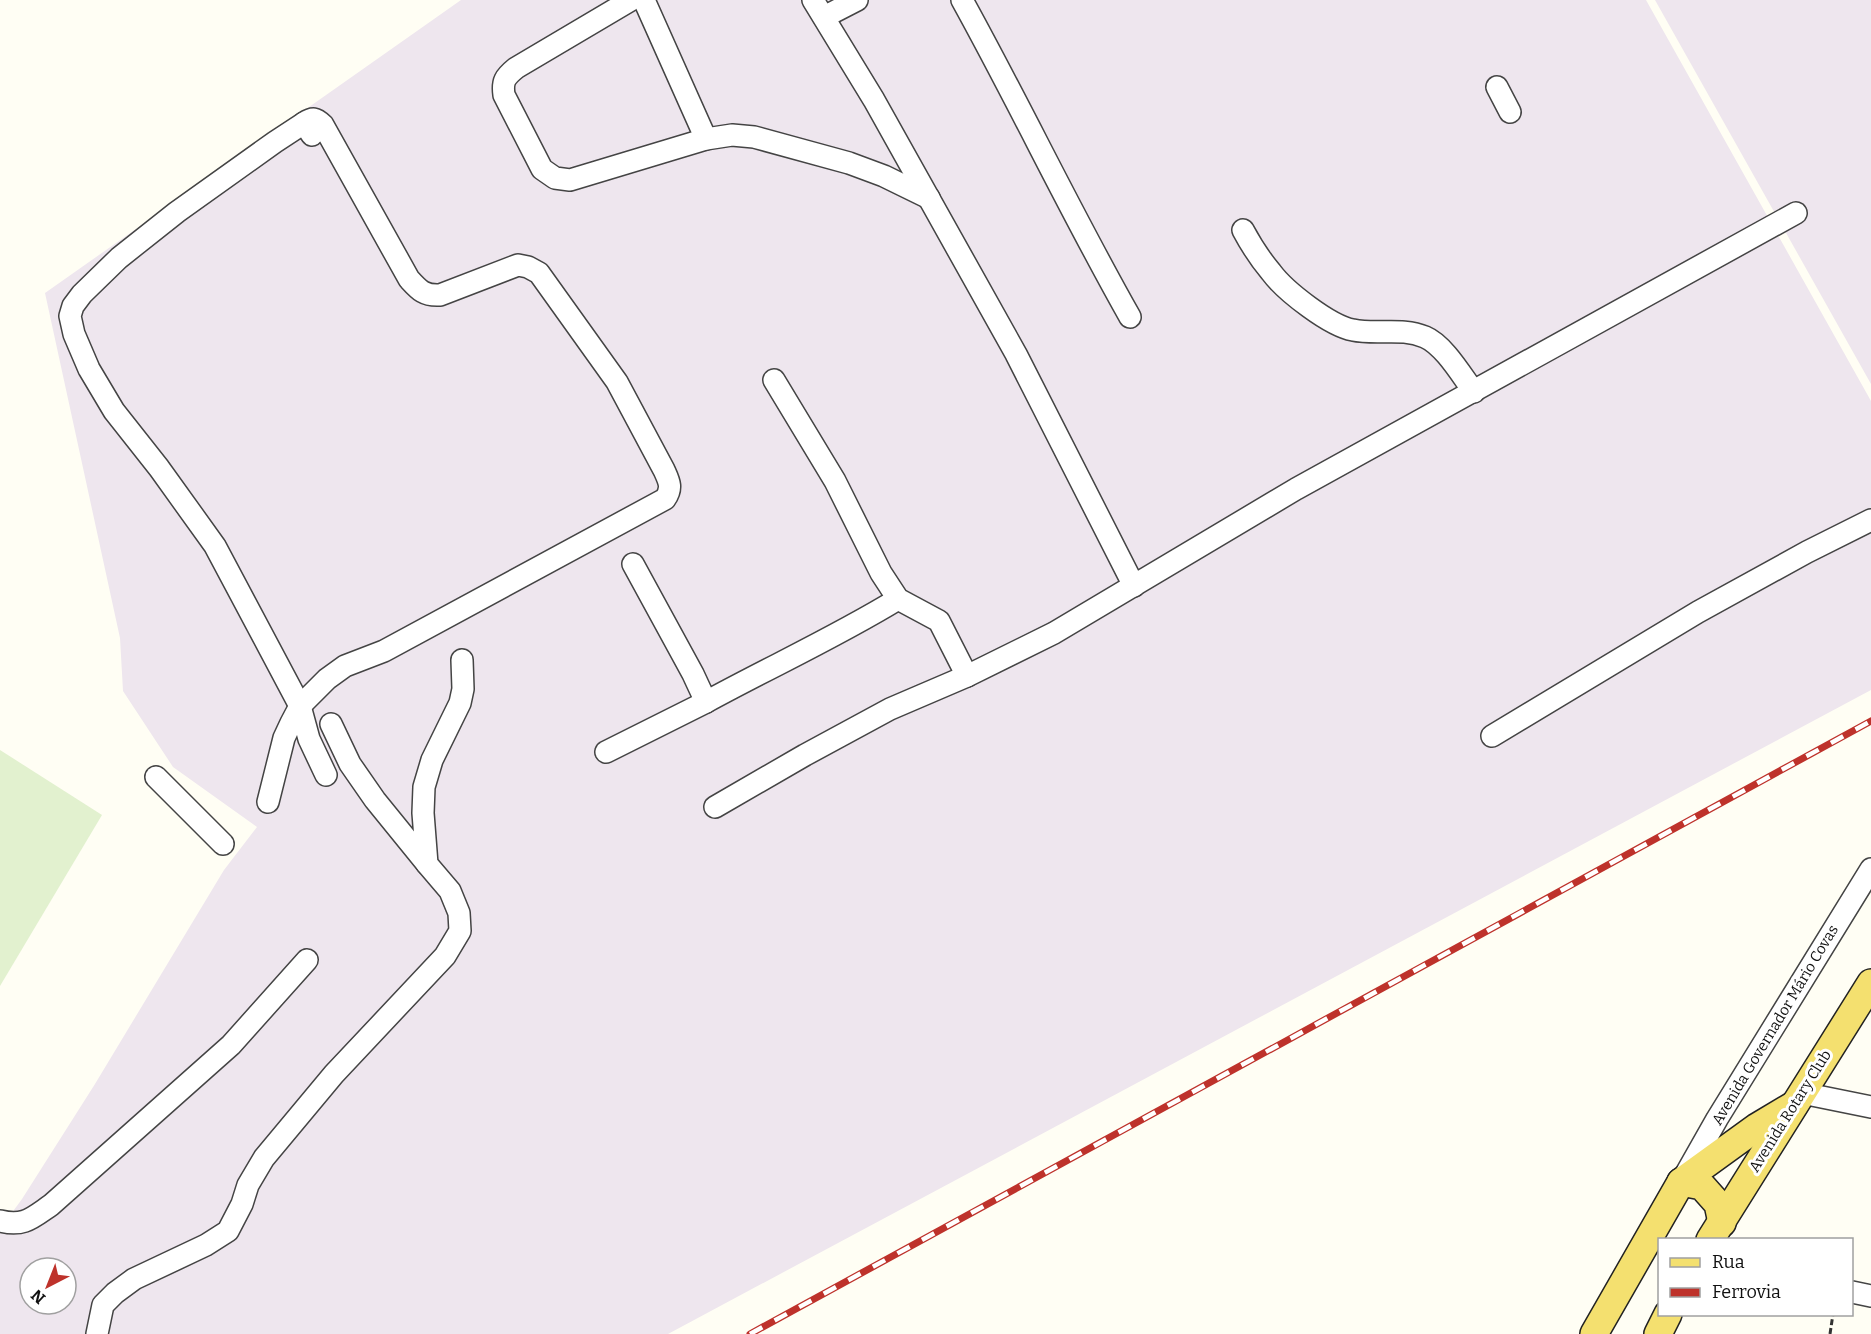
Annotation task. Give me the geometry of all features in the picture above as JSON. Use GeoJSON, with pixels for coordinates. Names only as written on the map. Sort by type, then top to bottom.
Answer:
{"type":"FeatureCollection","features":[{"type":"Feature","properties":{"kind":"main road","name":"Avenida Rotary Club"},"geometry":{"type":"LineString","coordinates":[[1716,1231],[1871,983]]}},
{"type":"Feature","properties":{"kind":"main road"},"geometry":{"type":"LineString","coordinates":[[1594,1334],[1650,1251],[1681,1182],[1798,1099]]}},
{"type":"Feature","properties":{"kind":"main road"},"geometry":{"type":"LineString","coordinates":[[1681,1182],[1702,1186],[1718,1204],[1716,1231]]}},
{"type":"Feature","properties":{"kind":"main road"},"geometry":{"type":"LineString","coordinates":[[1658,1334],[1667,1316]]}},
{"type":"Feature","properties":{"kind":"street"},"geometry":{"type":"LineString","coordinates":[[631,0],[516,68],[506,76],[502,84],[504,95],[542,169],[555,178],[570,180],[706,139],[732,135],[754,137],[808,151],[884,176],[929,198]]}},
{"type":"Feature","properties":{"kind":"street"},"geometry":{"type":"LineString","coordinates":[[644,0],[706,139]]}},
{"type":"Feature","properties":{"kind":"street"},"geometry":{"type":"LineString","coordinates":[[857,0],[818,9],[874,100],[1016,354],[1134,586]]}},
{"type":"Feature","properties":{"kind":"street"},"geometry":{"type":"LineString","coordinates":[[963,0],[1130,317]]}},
{"type":"Feature","properties":{"kind":"street"},"geometry":{"type":"LineString","coordinates":[[1497,87],[1510,112]]}},
{"type":"Feature","properties":{"kind":"street"},"geometry":{"type":"LineString","coordinates":[[268,802],[284,738],[300,706],[327,679],[345,666],[384,651],[665,499],[670,491],[670,483],[664,470],[617,382],[539,273],[518,265],[440,295],[430,296],[420,291],[409,279],[323,125],[317,119],[311,118],[275,141],[177,212],[119,258],[81,294],[70,316],[74,334],[89,369],[109,402],[215,546],[300,706],[309,738],[326,775]]}},
{"type":"Feature","properties":{"kind":"street"},"geometry":{"type":"LineString","coordinates":[[304,123],[322,151]]}},
{"type":"Feature","properties":{"kind":"street"},"geometry":{"type":"LineString","coordinates":[[715,807],[890,709],[967,676],[1054,633],[1296,489],[1796,213]]}},
{"type":"Feature","properties":{"kind":"street"},"geometry":{"type":"LineString","coordinates":[[1243,230],[1272,274],[1322,316],[1350,330],[1373,333],[1401,331],[1427,338],[1446,354],[1474,392]]}},
{"type":"Feature","properties":{"kind":"street"},"geometry":{"type":"LineString","coordinates":[[774,380],[835,481],[881,573],[898,599],[939,621],[967,676]]}},
{"type":"Feature","properties":{"kind":"street"},"geometry":{"type":"LineString","coordinates":[[1492,736],[1698,612],[1871,520]]}},
{"type":"Feature","properties":{"kind":"street"},"geometry":{"type":"LineString","coordinates":[[633,564],[706,702]]}},
{"type":"Feature","properties":{"kind":"street"},"geometry":{"type":"LineString","coordinates":[[606,752],[864,620],[898,599]]}},
{"type":"Feature","properties":{"kind":"street"},"geometry":{"type":"LineString","coordinates":[[426,864],[424,787],[432,760],[460,704],[463,689],[462,660]]}},
{"type":"Feature","properties":{"kind":"street"},"geometry":{"type":"LineString","coordinates":[[97,1334],[104,1305],[115,1293],[134,1279],[206,1245],[228,1231],[242,1204],[248,1185],[264,1158],[334,1074],[445,956],[460,931],[459,913],[450,891],[375,800],[350,764],[331,724]]}},
{"type":"Feature","properties":{"kind":"street"},"geometry":{"type":"LineString","coordinates":[[156,777],[223,844]]}},
{"type":"Feature","properties":{"kind":"street","name":"Avenida Governador Mário Covas"},"geometry":{"type":"LineString","coordinates":[[1681,1182],[1717,1119],[1871,869]]}},
{"type":"Feature","properties":{"kind":"street"},"geometry":{"type":"LineString","coordinates":[[0,1221],[13,1224],[28,1221],[51,1204],[231,1045],[307,960]]}},
{"type":"Feature","properties":{"kind":"street"},"geometry":{"type":"LineString","coordinates":[[1798,1099],[1871,1107]]}},
{"type":"Feature","properties":{"kind":"street"},"geometry":{"type":"LineString","coordinates":[[1853,1292],[1871,1296]]}},
{"type":"Feature","properties":{"kind":"path"},"geometry":{"type":"LineString","coordinates":[[1830,1334],[1833,1316]]}},
{"type":"Feature","properties":{"kind":"shaded area"},"geometry":{"type":"Polygon","coordinates":[[[461,0],[1646,0],[1871,401],[1871,690],[668,1334],[0,1334],[0,1229],[22,1199],[95,1084],[224,870],[257,827],[173,767],[123,691],[120,638],[45,293],[461,0]]]}},
{"type":"Feature","properties":{"kind":"shaded area"},"geometry":{"type":"Polygon","coordinates":[[[1655,0],[1871,0],[1871,384],[1655,0]]]}},
{"type":"Feature","properties":{"kind":"green space"},"geometry":{"type":"Polygon","coordinates":[[[0,750],[102,815],[0,986],[0,750]]]}},
{"type":"Feature","properties":{"kind":"railway"},"geometry":{"type":"LineString","coordinates":[[750,1334],[1871,721]]}}]}
